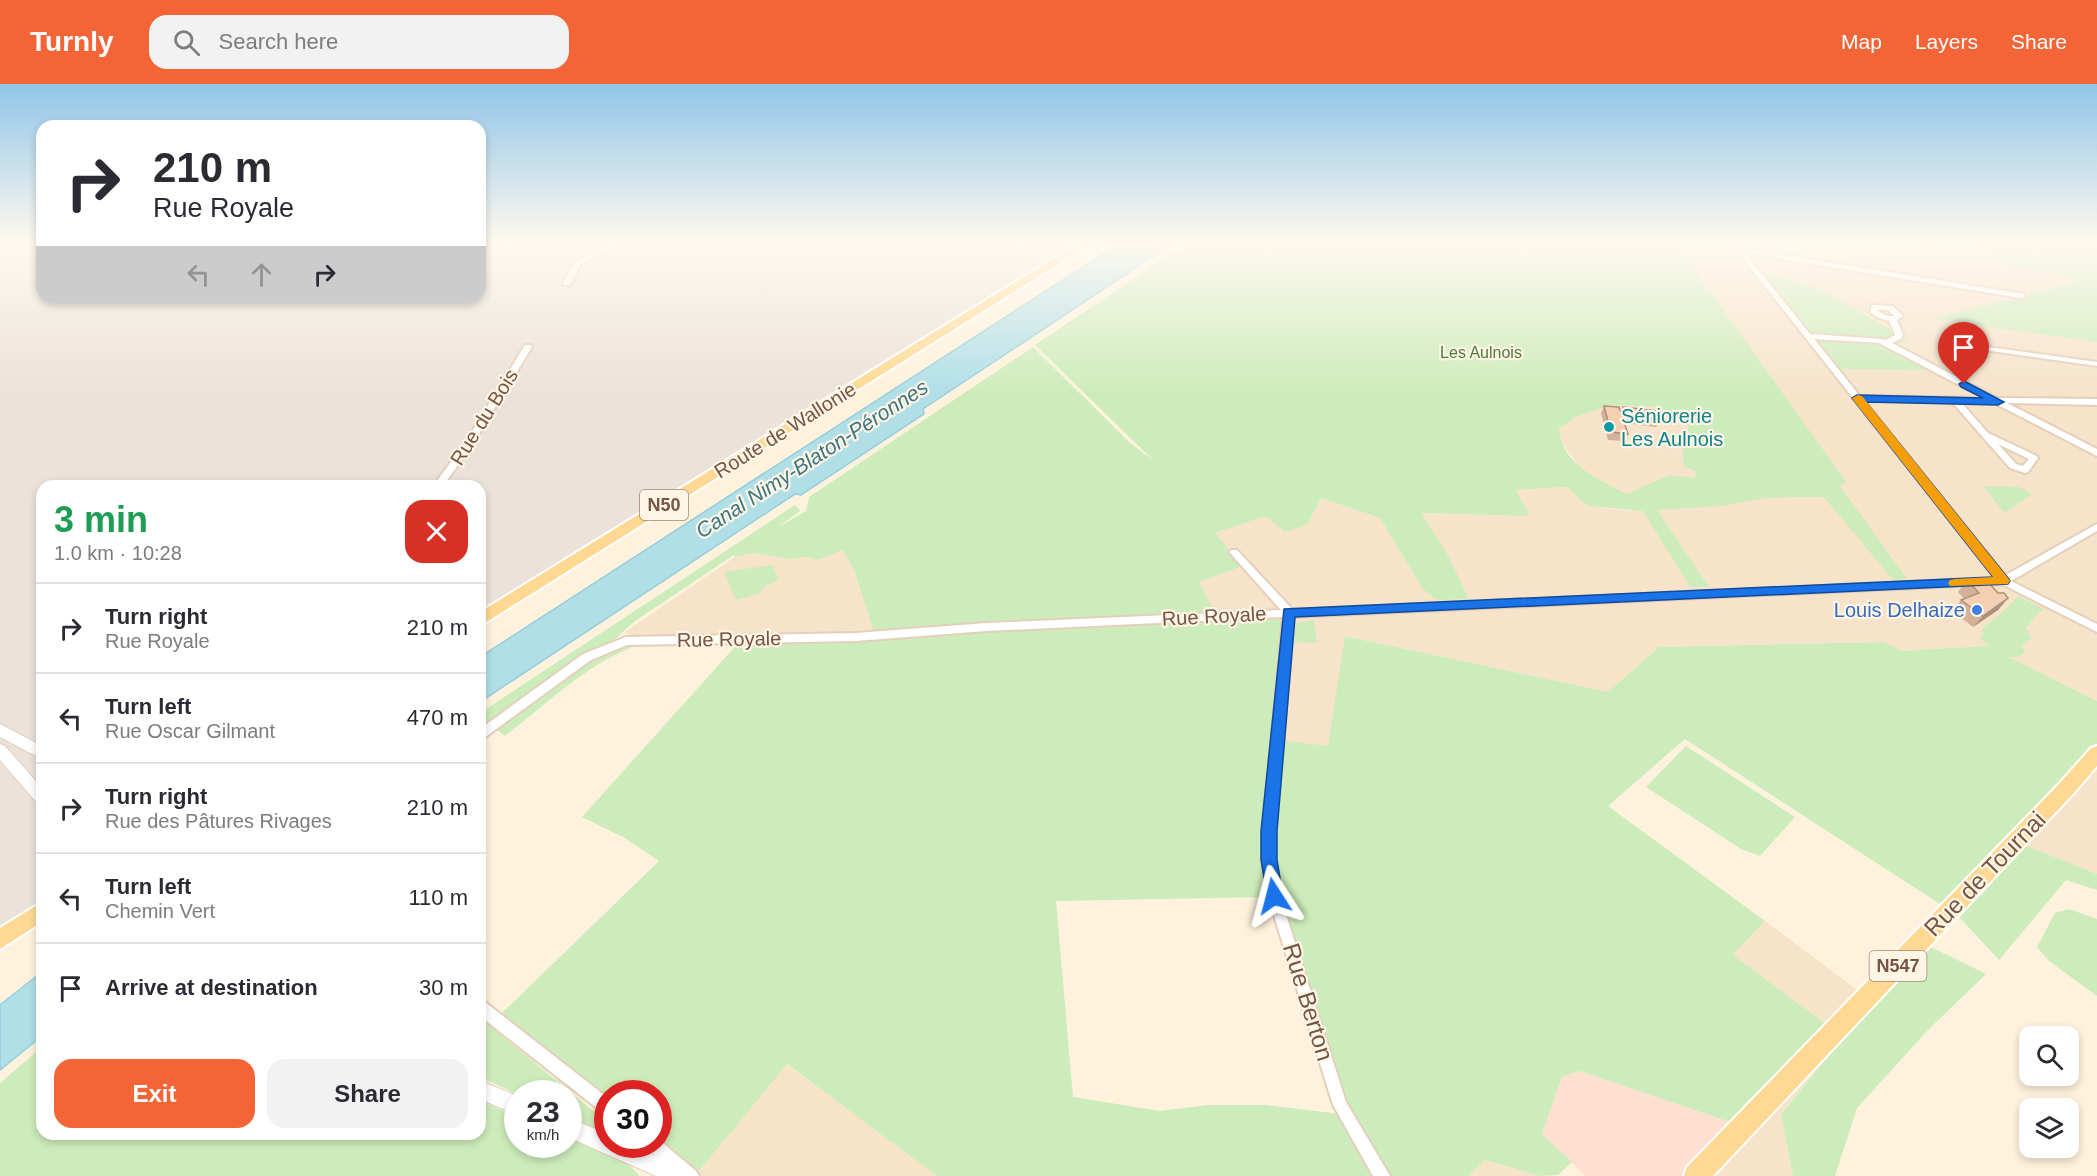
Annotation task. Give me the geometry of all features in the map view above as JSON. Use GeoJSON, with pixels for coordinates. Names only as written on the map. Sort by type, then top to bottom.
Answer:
{"type":"FeatureCollection","features":[{"type":"Feature","properties":{"kind":"main road","name":"Route de Wallonie"},"geometry":{"type":"LineString","coordinates":[[486,616],[1008,292]]}},
{"type":"Feature","properties":{"kind":"main road","name":"Rue de Tournai"},"geometry":{"type":"LineString","coordinates":[[1696,1176],[2058,797],[2097,753]]}},
{"type":"Feature","properties":{"kind":"main road"},"geometry":{"type":"LineString","coordinates":[[0,940],[36,915]]}},
{"type":"Feature","properties":{"kind":"street"},"geometry":{"type":"LineString","coordinates":[[1773,292],[2003,581],[2097,628]]}},
{"type":"Feature","properties":{"kind":"street"},"geometry":{"type":"LineString","coordinates":[[1996,292],[2021,296]]}},
{"type":"Feature","properties":{"kind":"street"},"geometry":{"type":"LineString","coordinates":[[1888,345],[1899,334],[1892,318]]}},
{"type":"Feature","properties":{"kind":"street"},"geometry":{"type":"LineString","coordinates":[[1808,336],[1861,339],[1888,345],[2097,453]]}},
{"type":"Feature","properties":{"kind":"street"},"geometry":{"type":"LineString","coordinates":[[1948,343],[2097,364]]}},
{"type":"Feature","properties":{"kind":"street","name":"Rue du Bois"},"geometry":{"type":"LineString","coordinates":[[442,480],[467,447],[528,346]]}},
{"type":"Feature","properties":{"kind":"street"},"geometry":{"type":"LineString","coordinates":[[1857,398],[2097,402]]}},
{"type":"Feature","properties":{"kind":"street"},"geometry":{"type":"LineString","coordinates":[[1954,401],[1984,434],[2015,468],[2025,471],[2034,458],[1984,434]]}},
{"type":"Feature","properties":{"kind":"street","name":"Rue Royale"},"geometry":{"type":"LineString","coordinates":[[486,731],[587,657],[605,648],[634,640],[856,636],[1289,612],[2003,581],[2097,527]]}},
{"type":"Feature","properties":{"kind":"street"},"geometry":{"type":"LineString","coordinates":[[1234,552],[1289,612]]}},
{"type":"Feature","properties":{"kind":"street","name":"Rue Berton"},"geometry":{"type":"LineString","coordinates":[[1289,612],[1269,831],[1270,871],[1274,896],[1340,1104],[1382,1176]]}},
{"type":"Feature","properties":{"kind":"street"},"geometry":{"type":"LineString","coordinates":[[0,731],[36,750]]}},
{"type":"Feature","properties":{"kind":"street"},"geometry":{"type":"LineString","coordinates":[[0,750],[36,792]]}},
{"type":"Feature","properties":{"kind":"street"},"geometry":{"type":"LineString","coordinates":[[486,1012],[594,1097]]}},
{"type":"Feature","properties":{"kind":"street"},"geometry":{"type":"LineString","coordinates":[[486,1093],[504,1100]]}},
{"type":"Feature","properties":{"kind":"street"},"geometry":{"type":"LineString","coordinates":[[639,1158],[678,1176]]}},
{"type":"Feature","properties":{"kind":"street"},"geometry":{"type":"LineString","coordinates":[[670,1158],[691,1176]]}},
{"type":"Feature","properties":{"kind":"shaded area"},"geometry":{"type":"Polygon","coordinates":[[[0,292],[36,292],[36,303],[486,303],[486,292],[1000,292],[486,608],[486,480],[36,480],[36,907],[0,932],[0,292]]]}},
{"type":"Feature","properties":{"kind":"shaded area"},"geometry":{"type":"Polygon","coordinates":[[[1710,292],[2097,292],[2097,701],[1985,646],[1901,651],[1884,642],[1659,647],[1608,692],[1346,636],[1328,747],[1279,740],[1198,582],[1243,566],[1214,533],[1265,516],[1308,524],[1321,498],[1380,518],[1423,589],[1468,599],[1448,555],[1420,513],[1525,516],[1529,512],[1514,490],[1568,487],[1589,506],[1633,511],[1627,494],[1583,471],[1560,441],[1559,429],[1575,417],[1612,405],[1658,407],[1689,427],[1682,446],[1721,505],[1766,498],[1824,497],[1845,482],[1710,292]]]}},
{"type":"Feature","properties":{"kind":"shaded area"},"geometry":{"type":"Polygon","coordinates":[[[843,550],[854,570],[874,633],[632,638],[625,632],[735,557],[753,553],[789,559],[807,557],[818,560],[843,550]]]}},
{"type":"Feature","properties":{"kind":"shaded area"},"geometry":{"type":"Polygon","coordinates":[[[2097,744],[2097,874],[2025,847],[1830,1054],[1781,1113],[1793,1176],[1696,1176],[2097,744]]]}},
{"type":"Feature","properties":{"kind":"shaded area"},"geometry":{"type":"Polygon","coordinates":[[[1765,921],[1861,993],[1830,1027],[1733,955],[1765,921]]]}},
{"type":"Feature","properties":{"kind":"shaded area"},"geometry":{"type":"Polygon","coordinates":[[[786,1064],[900,1147],[937,1176],[695,1176],[786,1064]]]}},
{"type":"Feature","properties":{"kind":"shaded area"},"geometry":{"type":"Polygon","coordinates":[[[1579,1071],[1736,1124],[1684,1176],[1586,1176],[1542,1134],[1562,1077],[1579,1071]]]}},
{"type":"Feature","properties":{"kind":"shaded area"},"geometry":{"type":"Polygon","coordinates":[[[1485,1160],[1540,1176],[1469,1176],[1485,1160]]]}},
{"type":"Feature","properties":{"kind":"green space","name":"Les Aulnois"},"geometry":{"type":"Polygon","coordinates":[[[1114,292],[1710,292],[1846,482],[1840,486],[1907,579],[1893,580],[1824,497],[1766,498],[1721,506],[1657,510],[1709,587],[1690,587],[1643,511],[1589,506],[1568,487],[1515,490],[1529,513],[1525,516],[1421,513],[1448,555],[1469,599],[1437,600],[1423,589],[1380,518],[1321,498],[1308,524],[1285,532],[1265,516],[1215,533],[1243,566],[1199,582],[1215,614],[874,633],[854,570],[843,550],[818,560],[807,557],[789,559],[753,553],[735,557],[734,555],[635,621],[605,648],[486,731],[486,709],[795,505],[800,511],[777,528],[806,511],[809,497],[1033,347],[1130,443],[1153,460],[1035,345],[1114,292]],[[1612,405],[1575,417],[1559,429],[1561,441],[1574,461],[1594,477],[1627,494],[1670,475],[1695,478],[1696,471],[1684,466],[1682,446],[1689,427],[1658,407],[1612,405]]]}},
{"type":"Feature","properties":{"kind":"green space"},"geometry":{"type":"Polygon","coordinates":[[[1777,292],[1822,292],[1837,299],[1908,340],[1890,347],[1928,367],[1923,370],[1838,369],[1777,292]]]}},
{"type":"Feature","properties":{"kind":"green space"},"geometry":{"type":"Polygon","coordinates":[[[2038,292],[2097,292],[2097,342],[1933,319],[2038,292]]]}},
{"type":"Feature","properties":{"kind":"green space"},"geometry":{"type":"Polygon","coordinates":[[[1983,486],[2019,487],[2032,494],[2006,512],[1983,486]]]}},
{"type":"Feature","properties":{"kind":"green space"},"geometry":{"type":"Polygon","coordinates":[[[772,565],[779,580],[765,586],[761,593],[736,600],[724,572],[772,565]]]}},
{"type":"Feature","properties":{"kind":"green space"},"geometry":{"type":"Polygon","coordinates":[[[2018,596],[2046,610],[2040,611],[2026,628],[2031,638],[2022,646],[2025,652],[2018,657],[2008,657],[2097,701],[2097,744],[1946,908],[1685,739],[1608,806],[1765,921],[1733,955],[1830,1027],[1736,1124],[1579,1071],[1562,1077],[1542,1134],[1572,1162],[1558,1175],[1540,1176],[1485,1160],[1469,1176],[1386,1176],[1347,1108],[1278,895],[1272,846],[1279,740],[1328,746],[1345,636],[1608,692],[1659,647],[1884,642],[1901,651],[1985,646],[1991,648],[1980,638],[1983,634],[1982,629],[2018,596]]]}},
{"type":"Feature","properties":{"kind":"green space"},"geometry":{"type":"Polygon","coordinates":[[[1284,615],[1263,841],[1263,862],[1269,897],[1056,901],[1073,1097],[1160,1111],[1209,1105],[1265,1105],[1340,1114],[1377,1176],[937,1176],[787,1064],[699,1171],[672,1150],[672,1080],[594,1080],[594,1089],[501,1014],[659,861],[623,837],[582,817],[741,640],[1284,615]]]}},
{"type":"Feature","properties":{"kind":"green space"},"geometry":{"type":"Polygon","coordinates":[[[1314,620],[1317,643],[1294,642],[1295,623],[1314,620]]]}},
{"type":"Feature","properties":{"kind":"green space"},"geometry":{"type":"Polygon","coordinates":[[[631,644],[631,648],[581,676],[505,736],[494,728],[576,668],[612,650],[631,644]]]}},
{"type":"Feature","properties":{"kind":"green space"},"geometry":{"type":"Polygon","coordinates":[[[1686,746],[1795,817],[1760,856],[1741,849],[1646,787],[1686,746]]]}},
{"type":"Feature","properties":{"kind":"green space"},"geometry":{"type":"Polygon","coordinates":[[[2026,846],[2097,874],[2097,890],[2066,880],[1999,960],[1959,917],[2026,846]]]}},
{"type":"Feature","properties":{"kind":"green space"},"geometry":{"type":"Polygon","coordinates":[[[2069,909],[2097,919],[2097,996],[2049,961],[2037,947],[2055,913],[2069,909]]]}},
{"type":"Feature","properties":{"kind":"green space"},"geometry":{"type":"Polygon","coordinates":[[[1931,947],[1986,974],[1928,1030],[1857,1108],[1835,1176],[1793,1176],[1781,1114],[1830,1054],[1931,947]]]}},
{"type":"Feature","properties":{"kind":"green space"},"geometry":{"type":"Polygon","coordinates":[[[486,1023],[556,1080],[504,1080],[504,1088],[486,1080],[486,1023]]]}},
{"type":"Feature","properties":{"kind":"green space"},"geometry":{"type":"Polygon","coordinates":[[[36,1052],[36,1140],[486,1140],[486,1103],[504,1111],[504,1158],[582,1158],[582,1143],[594,1149],[594,1158],[617,1158],[639,1176],[0,1176],[0,1083],[36,1052]]]}},
{"type":"Feature","properties":{"kind":"green space"},"geometry":{"type":"Polygon","coordinates":[[[582,1102],[594,1111],[594,1129],[582,1123],[582,1102]]]}},
{"type":"Feature","properties":{"kind":"water","name":"Canal Nimy-Blaton-Péronnes"},"geometry":{"type":"Polygon","coordinates":[[[1044,292],[1099,292],[923,409],[924,414],[801,495],[795,494],[486,698],[486,653],[1044,292]]]}},
{"type":"Feature","properties":{"kind":"water"},"geometry":{"type":"Polygon","coordinates":[[[36,977],[36,1041],[0,1070],[0,1005],[36,977]]]}},
{"type":"Feature","properties":{"kind":"building"},"geometry":{"type":"Polygon","coordinates":[[[1604,406],[1619,407],[1628,434],[1611,432],[1604,406]]]}},
{"type":"Feature","properties":{"kind":"building"},"geometry":{"type":"Polygon","coordinates":[[[1623,407],[1657,411],[1660,419],[1622,415],[1623,407]]]}},
{"type":"Feature","properties":{"kind":"building"},"geometry":{"type":"Polygon","coordinates":[[[1967,580],[1986,580],[1998,593],[2004,593],[2008,598],[1983,616],[1961,600],[1979,593],[1967,580]]]}},
{"type":"Feature","properties":{"kind":"slow traffic"},"geometry":{"type":"LineString","coordinates":[[1858,398],[2003,581],[1955,583]]}},
{"type":"Feature","properties":{"kind":"place","name":"Séniorerie Les Aulnois"},"geometry":{"type":"Point","coordinates":[1609,427]}},
{"type":"Feature","properties":{"kind":"place","name":"Louis Delhaize"},"geometry":{"type":"Point","coordinates":[1977,610]}},
{"type":"Feature","properties":{"kind":"route"},"geometry":{"type":"LineString","coordinates":[[1274,896],[1269,860],[1269,831],[1289,612],[2003,581],[1857,398],[1998,402],[1964,384]]}}]}
